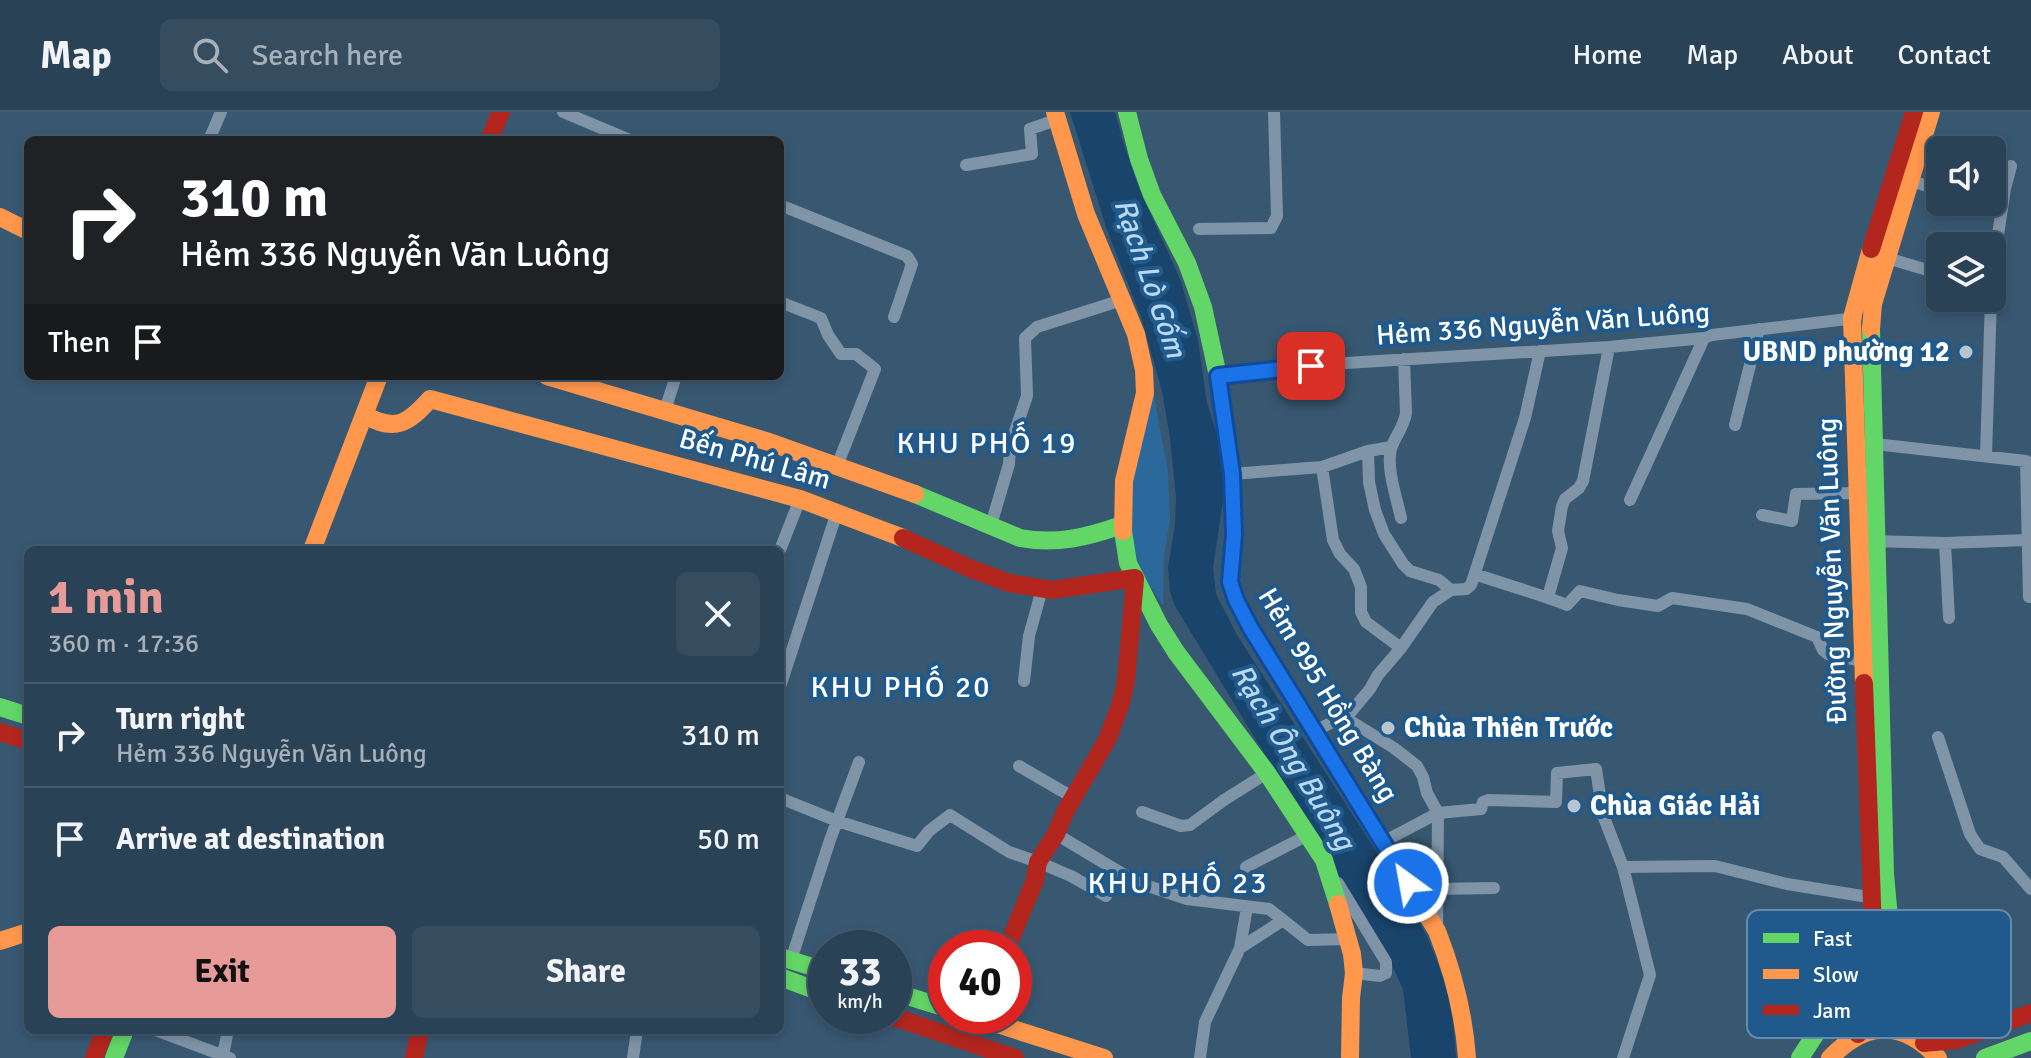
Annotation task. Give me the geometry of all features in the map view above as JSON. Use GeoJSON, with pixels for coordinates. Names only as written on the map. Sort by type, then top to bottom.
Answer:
{"type":"FeatureCollection","features":[{"type":"Feature","properties":{"kind":"street"},"geometry":{"type":"LineString","coordinates":[[211,136],[221,112]]}},
{"type":"Feature","properties":{"kind":"street"},"geometry":{"type":"LineString","coordinates":[[491,136],[501,112]]}},
{"type":"Feature","properties":{"kind":"street"},"geometry":{"type":"LineString","coordinates":[[563,112],[620,136]]}},
{"type":"Feature","properties":{"kind":"street","name":"Hẻm 995 Hồng Bàng"},"geometry":{"type":"LineString","coordinates":[[1127,112],[1152,195],[1187,263],[1203,307],[1218,376],[1232,474],[1234,535],[1230,582],[1236,600],[1437,931],[1459,995],[1467,1058]]}},
{"type":"Feature","properties":{"kind":"street"},"geometry":{"type":"LineString","coordinates":[[1199,229],[1271,228],[1277,216],[1274,112]]}},
{"type":"Feature","properties":{"kind":"street","name":"Đường Nguyễn Văn Luông"},"geometry":{"type":"LineString","coordinates":[[1877,910],[1868,541],[1857,493],[1852,318],[1914,112]]}},
{"type":"Feature","properties":{"kind":"street","name":"Đường Nguyễn Văn Luông"},"geometry":{"type":"LineString","coordinates":[[1881,910],[1863,661],[1875,444],[1871,318],[1931,112]]}},
{"type":"Feature","properties":{"kind":"street"},"geometry":{"type":"LineString","coordinates":[[966,165],[1032,154],[1030,129],[1056,116],[1086,214],[1136,334],[1141,355],[1145,393],[1124,481],[1122,525],[1128,563],[1176,652],[1267,773],[1386,962],[1386,973],[1380,976],[1354,973]]}},
{"type":"Feature","properties":{"kind":"street"},"geometry":{"type":"LineString","coordinates":[[2006,190],[2011,166]]}},
{"type":"Feature","properties":{"kind":"street"},"geometry":{"type":"LineString","coordinates":[[1911,181],[1926,186]]}},
{"type":"Feature","properties":{"kind":"street"},"geometry":{"type":"LineString","coordinates":[[784,207],[907,256],[912,264],[894,317]]}},
{"type":"Feature","properties":{"kind":"street"},"geometry":{"type":"LineString","coordinates":[[0,217],[24,229]]}},
{"type":"Feature","properties":{"kind":"street"},"geometry":{"type":"LineString","coordinates":[[1887,258],[1926,269]]}},
{"type":"Feature","properties":{"kind":"street"},"geometry":{"type":"LineString","coordinates":[[991,525],[1009,464],[1010,446],[1027,396],[1025,338],[1035,328],[1122,300]]}},
{"type":"Feature","properties":{"kind":"street"},"geometry":{"type":"LineString","coordinates":[[784,304],[821,318],[841,354],[856,354],[875,369],[837,466]]}},
{"type":"Feature","properties":{"kind":"street"},"geometry":{"type":"LineString","coordinates":[[1986,455],[1991,312]]}},
{"type":"Feature","properties":{"kind":"street","name":"Hẻm 336 Nguyễn Văn Luông"},"geometry":{"type":"LineString","coordinates":[[1218,376],[1346,363],[1609,347],[1871,318]]}},
{"type":"Feature","properties":{"kind":"street"},"geometry":{"type":"LineString","coordinates":[[1735,425],[1759,329]]}},
{"type":"Feature","properties":{"kind":"street"},"geometry":{"type":"LineString","coordinates":[[1630,500],[1704,338]]}},
{"type":"Feature","properties":{"kind":"street"},"geometry":{"type":"LineString","coordinates":[[1548,597],[1562,548],[1558,531],[1562,506],[1583,481],[1609,347]]}},
{"type":"Feature","properties":{"kind":"street"},"geometry":{"type":"LineString","coordinates":[[1315,731],[1350,713],[1433,602],[1451,590],[1466,589],[1471,585],[1525,418],[1540,351]]}},
{"type":"Feature","properties":{"kind":"street"},"geometry":{"type":"LineString","coordinates":[[1401,518],[1390,465],[1391,447],[1404,422],[1404,359]]}},
{"type":"Feature","properties":{"kind":"street"},"geometry":{"type":"LineString","coordinates":[[314,546],[377,380]]}},
{"type":"Feature","properties":{"kind":"street"},"geometry":{"type":"LineString","coordinates":[[574,380],[594,383],[665,410],[769,442],[1035,542],[1085,538],[1122,525]]}},
{"type":"Feature","properties":{"kind":"street"},"geometry":{"type":"LineString","coordinates":[[665,410],[675,380]]}},
{"type":"Feature","properties":{"kind":"street","name":"Bến Phú Lâm"},"geometry":{"type":"LineString","coordinates":[[364,415],[378,424],[400,424],[417,415],[430,399],[549,429],[800,499],[890,532],[1009,583],[1061,590],[1135,578]]}},
{"type":"Feature","properties":{"kind":"street"},"geometry":{"type":"LineString","coordinates":[[1875,444],[2026,461],[2029,597]]}},
{"type":"Feature","properties":{"kind":"street"},"geometry":{"type":"LineString","coordinates":[[1232,474],[1322,467],[1368,451],[1391,447]]}},
{"type":"Feature","properties":{"kind":"street"},"geometry":{"type":"LineString","coordinates":[[1368,451],[1369,482],[1384,534],[1410,571],[1439,580],[1451,590]]}},
{"type":"Feature","properties":{"kind":"street"},"geometry":{"type":"LineString","coordinates":[[1322,467],[1333,540],[1340,554],[1354,569],[1361,587],[1361,612],[1366,622],[1401,648]]}},
{"type":"Feature","properties":{"kind":"street"},"geometry":{"type":"LineString","coordinates":[[1762,515],[1792,521],[1796,494],[1857,493]]}},
{"type":"Feature","properties":{"kind":"street"},"geometry":{"type":"LineString","coordinates":[[782,546],[800,499]]}},
{"type":"Feature","properties":{"kind":"street"},"geometry":{"type":"LineString","coordinates":[[784,675],[837,512]]}},
{"type":"Feature","properties":{"kind":"street"},"geometry":{"type":"LineString","coordinates":[[1868,541],[1945,543],[2027,540]]}},
{"type":"Feature","properties":{"kind":"street"},"geometry":{"type":"LineString","coordinates":[[1945,543],[1949,618]]}},
{"type":"Feature","properties":{"kind":"street"},"geometry":{"type":"LineString","coordinates":[[1475,574],[1567,605],[1580,591],[1658,606],[1672,598],[1747,609],[1817,637],[1828,654],[1863,661]]}},
{"type":"Feature","properties":{"kind":"street"},"geometry":{"type":"LineString","coordinates":[[1014,930],[1035,880],[1038,862],[1107,740],[1121,703],[1126,681],[1135,578]]}},
{"type":"Feature","properties":{"kind":"street"},"geometry":{"type":"LineString","coordinates":[[1024,681],[1029,636],[1042,589]]}},
{"type":"Feature","properties":{"kind":"street"},"geometry":{"type":"LineString","coordinates":[[0,694],[24,702]]}},
{"type":"Feature","properties":{"kind":"street"},"geometry":{"type":"LineString","coordinates":[[0,707],[24,715]]}},
{"type":"Feature","properties":{"kind":"street","name":"Hẻm 995 Hồng Bàng"},"geometry":{"type":"LineString","coordinates":[[1344,717],[1394,748],[1417,766],[1423,777],[1427,793],[1438,813],[1437,931]]}},
{"type":"Feature","properties":{"kind":"street"},"geometry":{"type":"LineString","coordinates":[[0,719],[24,728]]}},
{"type":"Feature","properties":{"kind":"street"},"geometry":{"type":"LineString","coordinates":[[0,732],[24,740]]}},
{"type":"Feature","properties":{"kind":"street"},"geometry":{"type":"LineString","coordinates":[[1938,737],[1970,834],[1980,849],[2003,857],[2031,889]]}},
{"type":"Feature","properties":{"kind":"street"},"geometry":{"type":"LineString","coordinates":[[808,965],[786,958],[859,762]]}},
{"type":"Feature","properties":{"kind":"street"},"geometry":{"type":"LineString","coordinates":[[1019,766],[1074,798]]}},
{"type":"Feature","properties":{"kind":"street"},"geometry":{"type":"LineString","coordinates":[[1383,842],[1438,813],[1481,809],[1483,802],[1488,800],[1556,802],[1557,773],[1596,769],[1603,815],[1623,867],[1650,975],[1623,1058]]}},
{"type":"Feature","properties":{"kind":"street"},"geometry":{"type":"LineString","coordinates":[[1142,812],[1181,826],[1190,825],[1267,773]]}},
{"type":"Feature","properties":{"kind":"street"},"geometry":{"type":"LineString","coordinates":[[784,800],[837,821],[917,846],[929,831],[950,815],[1009,852],[1071,876],[1106,896]]}},
{"type":"Feature","properties":{"kind":"street"},"geometry":{"type":"LineString","coordinates":[[1056,834],[1136,882],[1187,899],[1269,909],[1308,940],[1348,939]]}},
{"type":"Feature","properties":{"kind":"street"},"geometry":{"type":"LineString","coordinates":[[1246,867],[1308,835]]}},
{"type":"Feature","properties":{"kind":"street"},"geometry":{"type":"LineString","coordinates":[[1324,860],[1348,939],[1354,973],[1350,1058]]}},
{"type":"Feature","properties":{"kind":"street"},"geometry":{"type":"LineString","coordinates":[[1623,867],[1715,866],[1787,884],[1878,897]]}},
{"type":"Feature","properties":{"kind":"street"},"geometry":{"type":"LineString","coordinates":[[1438,889],[1494,888]]}},
{"type":"Feature","properties":{"kind":"street"},"geometry":{"type":"LineString","coordinates":[[1200,1058],[1205,1022],[1240,948],[1247,907]]}},
{"type":"Feature","properties":{"kind":"street"},"geometry":{"type":"LineString","coordinates":[[1240,948],[1282,921]]}},
{"type":"Feature","properties":{"kind":"street"},"geometry":{"type":"LineString","coordinates":[[0,930],[24,922]]}},
{"type":"Feature","properties":{"kind":"street"},"geometry":{"type":"LineString","coordinates":[[0,941],[24,933]]}},
{"type":"Feature","properties":{"kind":"street"},"geometry":{"type":"LineString","coordinates":[[0,954],[24,946]]}},
{"type":"Feature","properties":{"kind":"street"},"geometry":{"type":"LineString","coordinates":[[784,978],[808,987]]}},
{"type":"Feature","properties":{"kind":"street"},"geometry":{"type":"LineString","coordinates":[[2011,1020],[2031,1013]]}},
{"type":"Feature","properties":{"kind":"street"},"geometry":{"type":"LineString","coordinates":[[2011,1030],[2031,1022]]}},
{"type":"Feature","properties":{"kind":"street"},"geometry":{"type":"LineString","coordinates":[[912,1023],[1015,1058]]}},
{"type":"Feature","properties":{"kind":"street"},"geometry":{"type":"LineString","coordinates":[[94,1058],[103,1034]]}},
{"type":"Feature","properties":{"kind":"street"},"geometry":{"type":"LineString","coordinates":[[114,1058],[123,1034]]}},
{"type":"Feature","properties":{"kind":"street"},"geometry":{"type":"LineString","coordinates":[[166,1034],[226,1057],[228,1034]]}},
{"type":"Feature","properties":{"kind":"street"},"geometry":{"type":"LineString","coordinates":[[414,1058],[419,1034]]}},
{"type":"Feature","properties":{"kind":"street"},"geometry":{"type":"LineString","coordinates":[[633,1058],[636,1034]]}},
{"type":"Feature","properties":{"kind":"street"},"geometry":{"type":"LineString","coordinates":[[1030,1034],[1104,1058]]}},
{"type":"Feature","properties":{"kind":"street"},"geometry":{"type":"LineString","coordinates":[[1800,1058],[1813,1038]]}},
{"type":"Feature","properties":{"kind":"street"},"geometry":{"type":"LineString","coordinates":[[1830,1058],[1852,1038]]}},
{"type":"Feature","properties":{"kind":"street"},"geometry":{"type":"LineString","coordinates":[[1915,1038],[1932,1051]]}},
{"type":"Feature","properties":{"kind":"street"},"geometry":{"type":"LineString","coordinates":[[1932,1051],[1962,1038]]}},
{"type":"Feature","properties":{"kind":"street"},"geometry":{"type":"LineString","coordinates":[[1932,1051],[1989,1038]]}},
{"type":"Feature","properties":{"kind":"street"},"geometry":{"type":"LineString","coordinates":[[1985,1058],[2031,1041]]}},
{"type":"Feature","properties":{"kind":"shaded area"},"geometry":{"type":"Polygon","coordinates":[[[1150,374],[1168,472],[1170,519],[1164,556],[1163,605],[1145,578],[1129,537],[1128,501],[1150,374]]]}},
{"type":"Feature","properties":{"kind":"water"},"geometry":{"type":"Polygon","coordinates":[[[1070,112],[1115,112],[1139,188],[1180,279],[1198,340],[1207,403],[1222,463],[1224,494],[1213,568],[1216,594],[1237,635],[1392,876],[1427,936],[1446,985],[1456,1058],[1411,1058],[1403,989],[1391,963],[1175,606],[1170,592],[1168,567],[1176,497],[1162,391],[1141,317],[1107,230],[1070,112]]]}},
{"type":"Feature","properties":{"kind":"traffic: fast"},"geometry":{"type":"LineString","coordinates":[[1127,112],[1152,195],[1187,263],[1203,307],[1218,376],[1232,474],[1234,535],[1230,582],[1236,600],[1382,842]]}},
{"type":"Feature","properties":{"kind":"traffic: fast"},"geometry":{"type":"LineString","coordinates":[[1871,329],[1888,910]]}},
{"type":"Feature","properties":{"kind":"traffic: fast"},"geometry":{"type":"LineString","coordinates":[[915,494],[1020,538],[1033,540],[1072,539],[1122,525]]}},
{"type":"Feature","properties":{"kind":"traffic: fast"},"geometry":{"type":"LineString","coordinates":[[1123,531],[1128,563],[1159,625],[1267,773],[1324,860],[1338,904]]}},
{"type":"Feature","properties":{"kind":"traffic: fast"},"geometry":{"type":"LineString","coordinates":[[0,707],[24,715]]}},
{"type":"Feature","properties":{"kind":"traffic: fast"},"geometry":{"type":"LineString","coordinates":[[784,958],[808,966]]}},
{"type":"Feature","properties":{"kind":"traffic: fast"},"geometry":{"type":"LineString","coordinates":[[784,978],[808,987]]}},
{"type":"Feature","properties":{"kind":"traffic: fast"},"geometry":{"type":"LineString","coordinates":[[912,998],[928,1002]]}},
{"type":"Feature","properties":{"kind":"traffic: fast"},"geometry":{"type":"LineString","coordinates":[[114,1058],[123,1034]]}},
{"type":"Feature","properties":{"kind":"traffic: fast"},"geometry":{"type":"LineString","coordinates":[[1800,1058],[1813,1038]]}},
{"type":"Feature","properties":{"kind":"traffic: fast"},"geometry":{"type":"LineString","coordinates":[[1985,1058],[2031,1041]]}},
{"type":"Feature","properties":{"kind":"traffic: slow"},"geometry":{"type":"LineString","coordinates":[[1055,112],[1086,214],[1136,334],[1144,370],[1145,393],[1124,481],[1123,531]]}},
{"type":"Feature","properties":{"kind":"traffic: slow"},"geometry":{"type":"LineString","coordinates":[[1871,329],[1873,304],[1931,112]]}},
{"type":"Feature","properties":{"kind":"traffic: slow"},"geometry":{"type":"LineString","coordinates":[[0,217],[24,229]]}},
{"type":"Feature","properties":{"kind":"traffic: slow"},"geometry":{"type":"LineString","coordinates":[[1864,683],[1852,318],[1871,249]]}},
{"type":"Feature","properties":{"kind":"traffic: slow"},"geometry":{"type":"LineString","coordinates":[[314,546],[377,380]]}},
{"type":"Feature","properties":{"kind":"traffic: slow"},"geometry":{"type":"LineString","coordinates":[[560,380],[769,442],[915,494]]}},
{"type":"Feature","properties":{"kind":"traffic: slow"},"geometry":{"type":"LineString","coordinates":[[364,415],[384,423],[400,423],[408,420],[430,399],[800,499],[903,538]]}},
{"type":"Feature","properties":{"kind":"traffic: slow"},"geometry":{"type":"LineString","coordinates":[[1382,842],[1437,931],[1457,993],[1467,1058]]}},
{"type":"Feature","properties":{"kind":"traffic: slow"},"geometry":{"type":"LineString","coordinates":[[1338,904],[1354,973],[1350,1058]]}},
{"type":"Feature","properties":{"kind":"traffic: slow"},"geometry":{"type":"LineString","coordinates":[[0,941],[24,933]]}},
{"type":"Feature","properties":{"kind":"traffic: slow"},"geometry":{"type":"LineString","coordinates":[[1029,1034],[1104,1058]]}},
{"type":"Feature","properties":{"kind":"traffic: slow"},"geometry":{"type":"LineString","coordinates":[[1830,1058],[1856,1038]]}},
{"type":"Feature","properties":{"kind":"traffic: slow"},"geometry":{"type":"LineString","coordinates":[[1914,1038],[1938,1058]]}},
{"type":"Feature","properties":{"kind":"traffic: jam"},"geometry":{"type":"LineString","coordinates":[[491,136],[501,112]]}},
{"type":"Feature","properties":{"kind":"traffic: jam"},"geometry":{"type":"LineString","coordinates":[[1871,249],[1914,112]]}},
{"type":"Feature","properties":{"kind":"traffic: jam"},"geometry":{"type":"LineString","coordinates":[[903,538],[1009,583],[1052,590],[1135,578]]}},
{"type":"Feature","properties":{"kind":"traffic: jam"},"geometry":{"type":"LineString","coordinates":[[1014,930],[1035,880],[1038,862],[1107,740],[1121,703],[1126,681],[1135,580]]}},
{"type":"Feature","properties":{"kind":"traffic: jam"},"geometry":{"type":"LineString","coordinates":[[1864,683],[1872,910]]}},
{"type":"Feature","properties":{"kind":"traffic: jam"},"geometry":{"type":"LineString","coordinates":[[0,732],[24,740]]}},
{"type":"Feature","properties":{"kind":"traffic: jam"},"geometry":{"type":"LineString","coordinates":[[2011,1020],[2031,1013]]}},
{"type":"Feature","properties":{"kind":"traffic: jam"},"geometry":{"type":"LineString","coordinates":[[912,1023],[1015,1058]]}},
{"type":"Feature","properties":{"kind":"traffic: jam"},"geometry":{"type":"LineString","coordinates":[[94,1058],[103,1034]]}},
{"type":"Feature","properties":{"kind":"traffic: jam"},"geometry":{"type":"LineString","coordinates":[[414,1058],[419,1034]]}},
{"type":"Feature","properties":{"kind":"traffic: jam"},"geometry":{"type":"LineString","coordinates":[[1924,1043],[1962,1038]]}},
{"type":"Feature","properties":{"kind":"place","name":"UBND phường 12"},"geometry":{"type":"Point","coordinates":[1966,352]}},
{"type":"Feature","properties":{"kind":"place","name":"Chùa Thiên Trước"},"geometry":{"type":"Point","coordinates":[1388,728]}},
{"type":"Feature","properties":{"kind":"place","name":"Chùa Giác Hải"},"geometry":{"type":"Point","coordinates":[1574,806]}},
{"type":"Feature","properties":{"kind":"district","name":"KHU PHỐ 19"},"geometry":{"type":"Point","coordinates":[987,443]}},
{"type":"Feature","properties":{"kind":"district","name":"KHU PHỐ 20"},"geometry":{"type":"Point","coordinates":[901,687]}},
{"type":"Feature","properties":{"kind":"district","name":"KHU PHỐ 23"},"geometry":{"type":"Point","coordinates":[1178,883]}},
{"type":"Feature","properties":{"kind":"route"},"geometry":{"type":"LineString","coordinates":[[1311,366],[1218,376],[1232,474],[1234,554],[1230,582],[1250,627],[1408,883]]}},
{"type":"Feature","properties":{"kind":"water label","name":"Rạch Lò Gốm"},"geometry":{"type":"Point","coordinates":[1150,278]}},
{"type":"Feature","properties":{"kind":"water label","name":"Rạch Ông Buông"},"geometry":{"type":"Point","coordinates":[1293,757]}}]}
